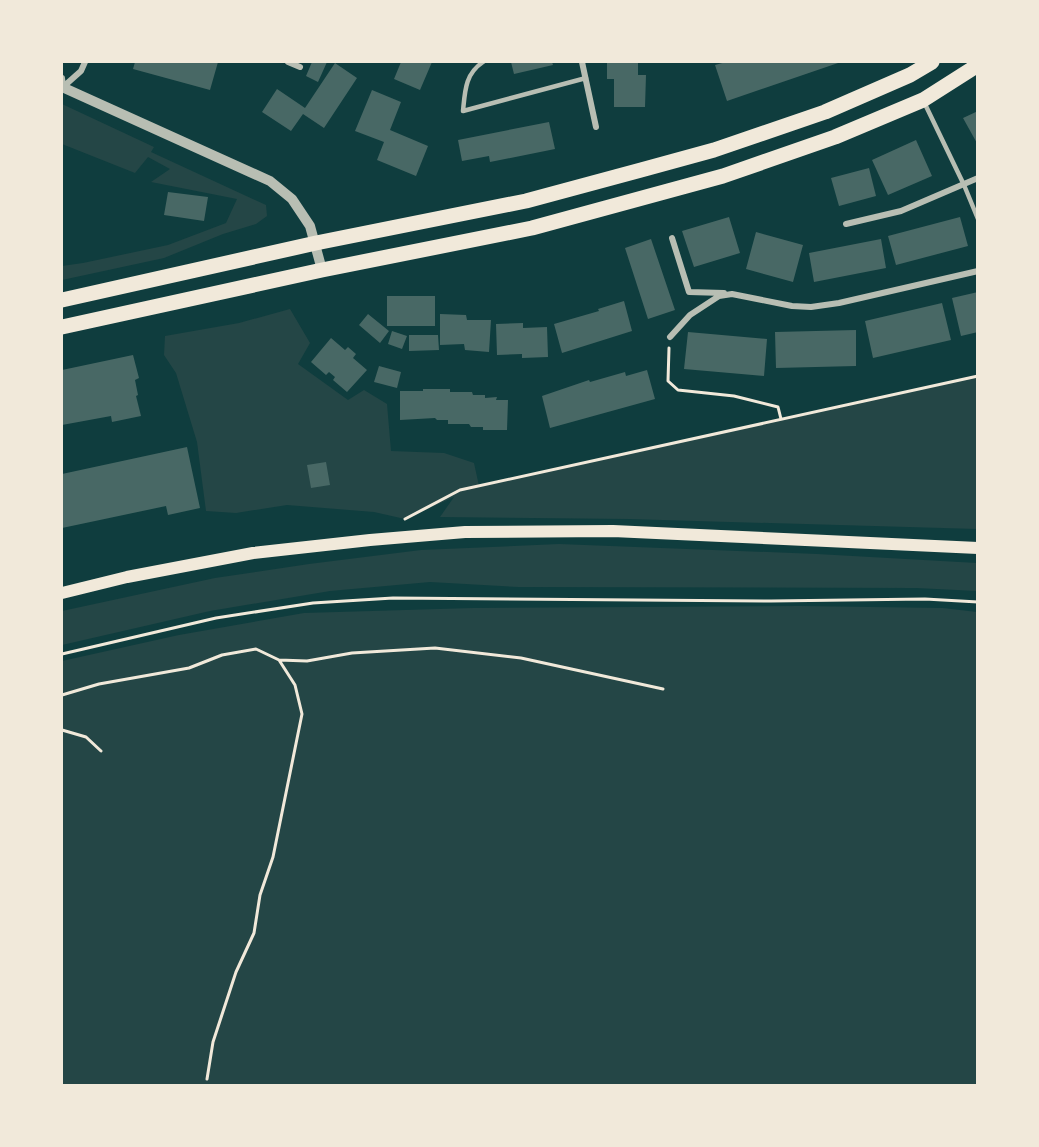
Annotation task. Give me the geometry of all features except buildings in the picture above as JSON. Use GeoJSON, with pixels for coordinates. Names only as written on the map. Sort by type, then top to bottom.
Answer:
{"type":"FeatureCollection","features":[{"type":"Feature","properties":{"kind":"main road"},"geometry":{"type":"LineString","coordinates":[[62,300],[316,243],[526,201],[714,150],[825,112],[910,75],[932,62]]}},
{"type":"Feature","properties":{"kind":"main road"},"geometry":{"type":"LineString","coordinates":[[62,327],[322,270],[532,228],[723,176],[835,137],[923,99],[978,66]]}},
{"type":"Feature","properties":{"kind":"main road"},"geometry":{"type":"LineString","coordinates":[[62,592],[253,553],[465,532],[613,531],[978,548]]}},
{"type":"Feature","properties":{"kind":"street"},"geometry":{"type":"LineString","coordinates":[[62,84],[81,71],[85,62]]}},
{"type":"Feature","properties":{"kind":"street"},"geometry":{"type":"LineString","coordinates":[[288,62],[301,64]]}},
{"type":"Feature","properties":{"kind":"street"},"geometry":{"type":"LineString","coordinates":[[582,62],[596,127]]}},
{"type":"Feature","properties":{"kind":"street"},"geometry":{"type":"LineString","coordinates":[[62,84],[270,181],[292,200],[310,226],[322,270]]}},
{"type":"Feature","properties":{"kind":"street"},"geometry":{"type":"LineString","coordinates":[[846,224],[901,211],[978,178]]}},
{"type":"Feature","properties":{"kind":"street"},"geometry":{"type":"LineString","coordinates":[[672,238],[689,292],[732,294],[792,306],[811,307],[839,303],[978,271]]}},
{"type":"Feature","properties":{"kind":"street"},"geometry":{"type":"LineString","coordinates":[[670,337],[690,315],[719,296],[732,294]]}},
{"type":"Feature","properties":{"kind":"lane"},"geometry":{"type":"LineString","coordinates":[[483,62],[474,68],[467,81],[463,111],[586,78]]}},
{"type":"Feature","properties":{"kind":"lane"},"geometry":{"type":"LineString","coordinates":[[923,99],[978,219]]}},
{"type":"Feature","properties":{"kind":"path"},"geometry":{"type":"LineString","coordinates":[[670,337],[668,381],[678,390],[757,400],[778,407],[781,420]]}},
{"type":"Feature","properties":{"kind":"path"},"geometry":{"type":"LineString","coordinates":[[405,519],[460,490],[978,376]]}},
{"type":"Feature","properties":{"kind":"path"},"geometry":{"type":"LineString","coordinates":[[62,654],[216,618],[313,603],[393,598],[760,601],[925,599],[978,602]]}},
{"type":"Feature","properties":{"kind":"path"},"geometry":{"type":"LineString","coordinates":[[62,695],[99,684],[189,668],[222,655],[256,649],[279,660],[307,661],[352,653],[435,648],[521,658],[663,689]]}},
{"type":"Feature","properties":{"kind":"path"},"geometry":{"type":"LineString","coordinates":[[207,1079],[213,1042],[236,972],[254,933],[261,895],[273,857],[302,714],[295,685],[279,660]]}},
{"type":"Feature","properties":{"kind":"path"},"geometry":{"type":"LineString","coordinates":[[62,730],[86,737],[101,751]]}},
{"type":"Feature","properties":{"kind":"shaded area"},"geometry":{"type":"Polygon","coordinates":[[[62,104],[154,147],[151,152],[266,205],[267,216],[256,224],[223,234],[164,258],[62,280],[62,266],[168,245],[226,223],[237,199],[151,182],[170,169],[148,157],[135,173],[62,144],[62,104]]]}},
{"type":"Feature","properties":{"kind":"shaded area"},"geometry":{"type":"Polygon","coordinates":[[[290,309],[310,343],[298,364],[348,400],[364,390],[387,404],[391,451],[444,453],[474,463],[479,486],[977,376],[977,529],[628,519],[440,517],[454,497],[405,519],[374,512],[287,505],[236,513],[206,511],[197,442],[176,373],[164,355],[165,336],[239,323],[290,309]]]}},
{"type":"Feature","properties":{"kind":"shaded area"},"geometry":{"type":"Polygon","coordinates":[[[559,544],[977,563],[977,591],[916,588],[519,587],[430,582],[330,591],[210,611],[62,645],[62,611],[215,578],[421,550],[559,544]]]}},
{"type":"Feature","properties":{"kind":"shaded area"},"geometry":{"type":"Polygon","coordinates":[[[799,606],[943,608],[977,612],[977,1085],[62,1085],[62,661],[179,635],[304,613],[473,608],[799,606]]]}}]}
